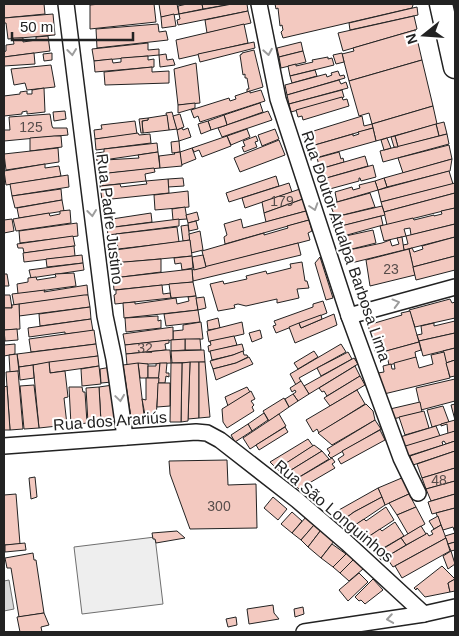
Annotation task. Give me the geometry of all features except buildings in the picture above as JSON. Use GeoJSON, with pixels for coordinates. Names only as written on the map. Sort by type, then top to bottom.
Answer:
{"type":"FeatureCollection","features":[{"type":"Feature","properties":{"kind":"main road"},"geometry":{"type":"LineString","coordinates":[[440,4],[455,67]]}},
{"type":"Feature","properties":{"kind":"street","name":"Rua Padre Justino"},"geometry":{"type":"LineString","coordinates":[[66,4],[105,316],[114,359],[125,437]]}},
{"type":"Feature","properties":{"kind":"street","name":"Rua Doutor Atualpa Barbosa Lima"},"geometry":{"type":"LineString","coordinates":[[259,4],[278,98],[349,316],[401,458],[418,493]]}},
{"type":"Feature","properties":{"kind":"street"},"geometry":{"type":"LineString","coordinates":[[349,316],[455,287]]}},
{"type":"Feature","properties":{"kind":"street","name":"Rua dos Arariús"},"geometry":{"type":"LineString","coordinates":[[4,446],[202,432],[218,438]]}},
{"type":"Feature","properties":{"kind":"street","name":"Rua São Longuinhos"},"geometry":{"type":"LineString","coordinates":[[218,438],[348,543],[424,614]]}},
{"type":"Feature","properties":{"kind":"street"},"geometry":{"type":"LineString","coordinates":[[304,632],[424,614],[455,607]]}},
{"type":"Feature","properties":{"kind":"shaded area"},"geometry":{"type":"Polygon","coordinates":[[[155,537],[163,604],[82,614],[74,547],[155,537]]]}},
{"type":"Feature","properties":{"kind":"shaded area"},"geometry":{"type":"Polygon","coordinates":[[[9,580],[14,609],[4,611],[4,581],[9,580]]]}}]}
